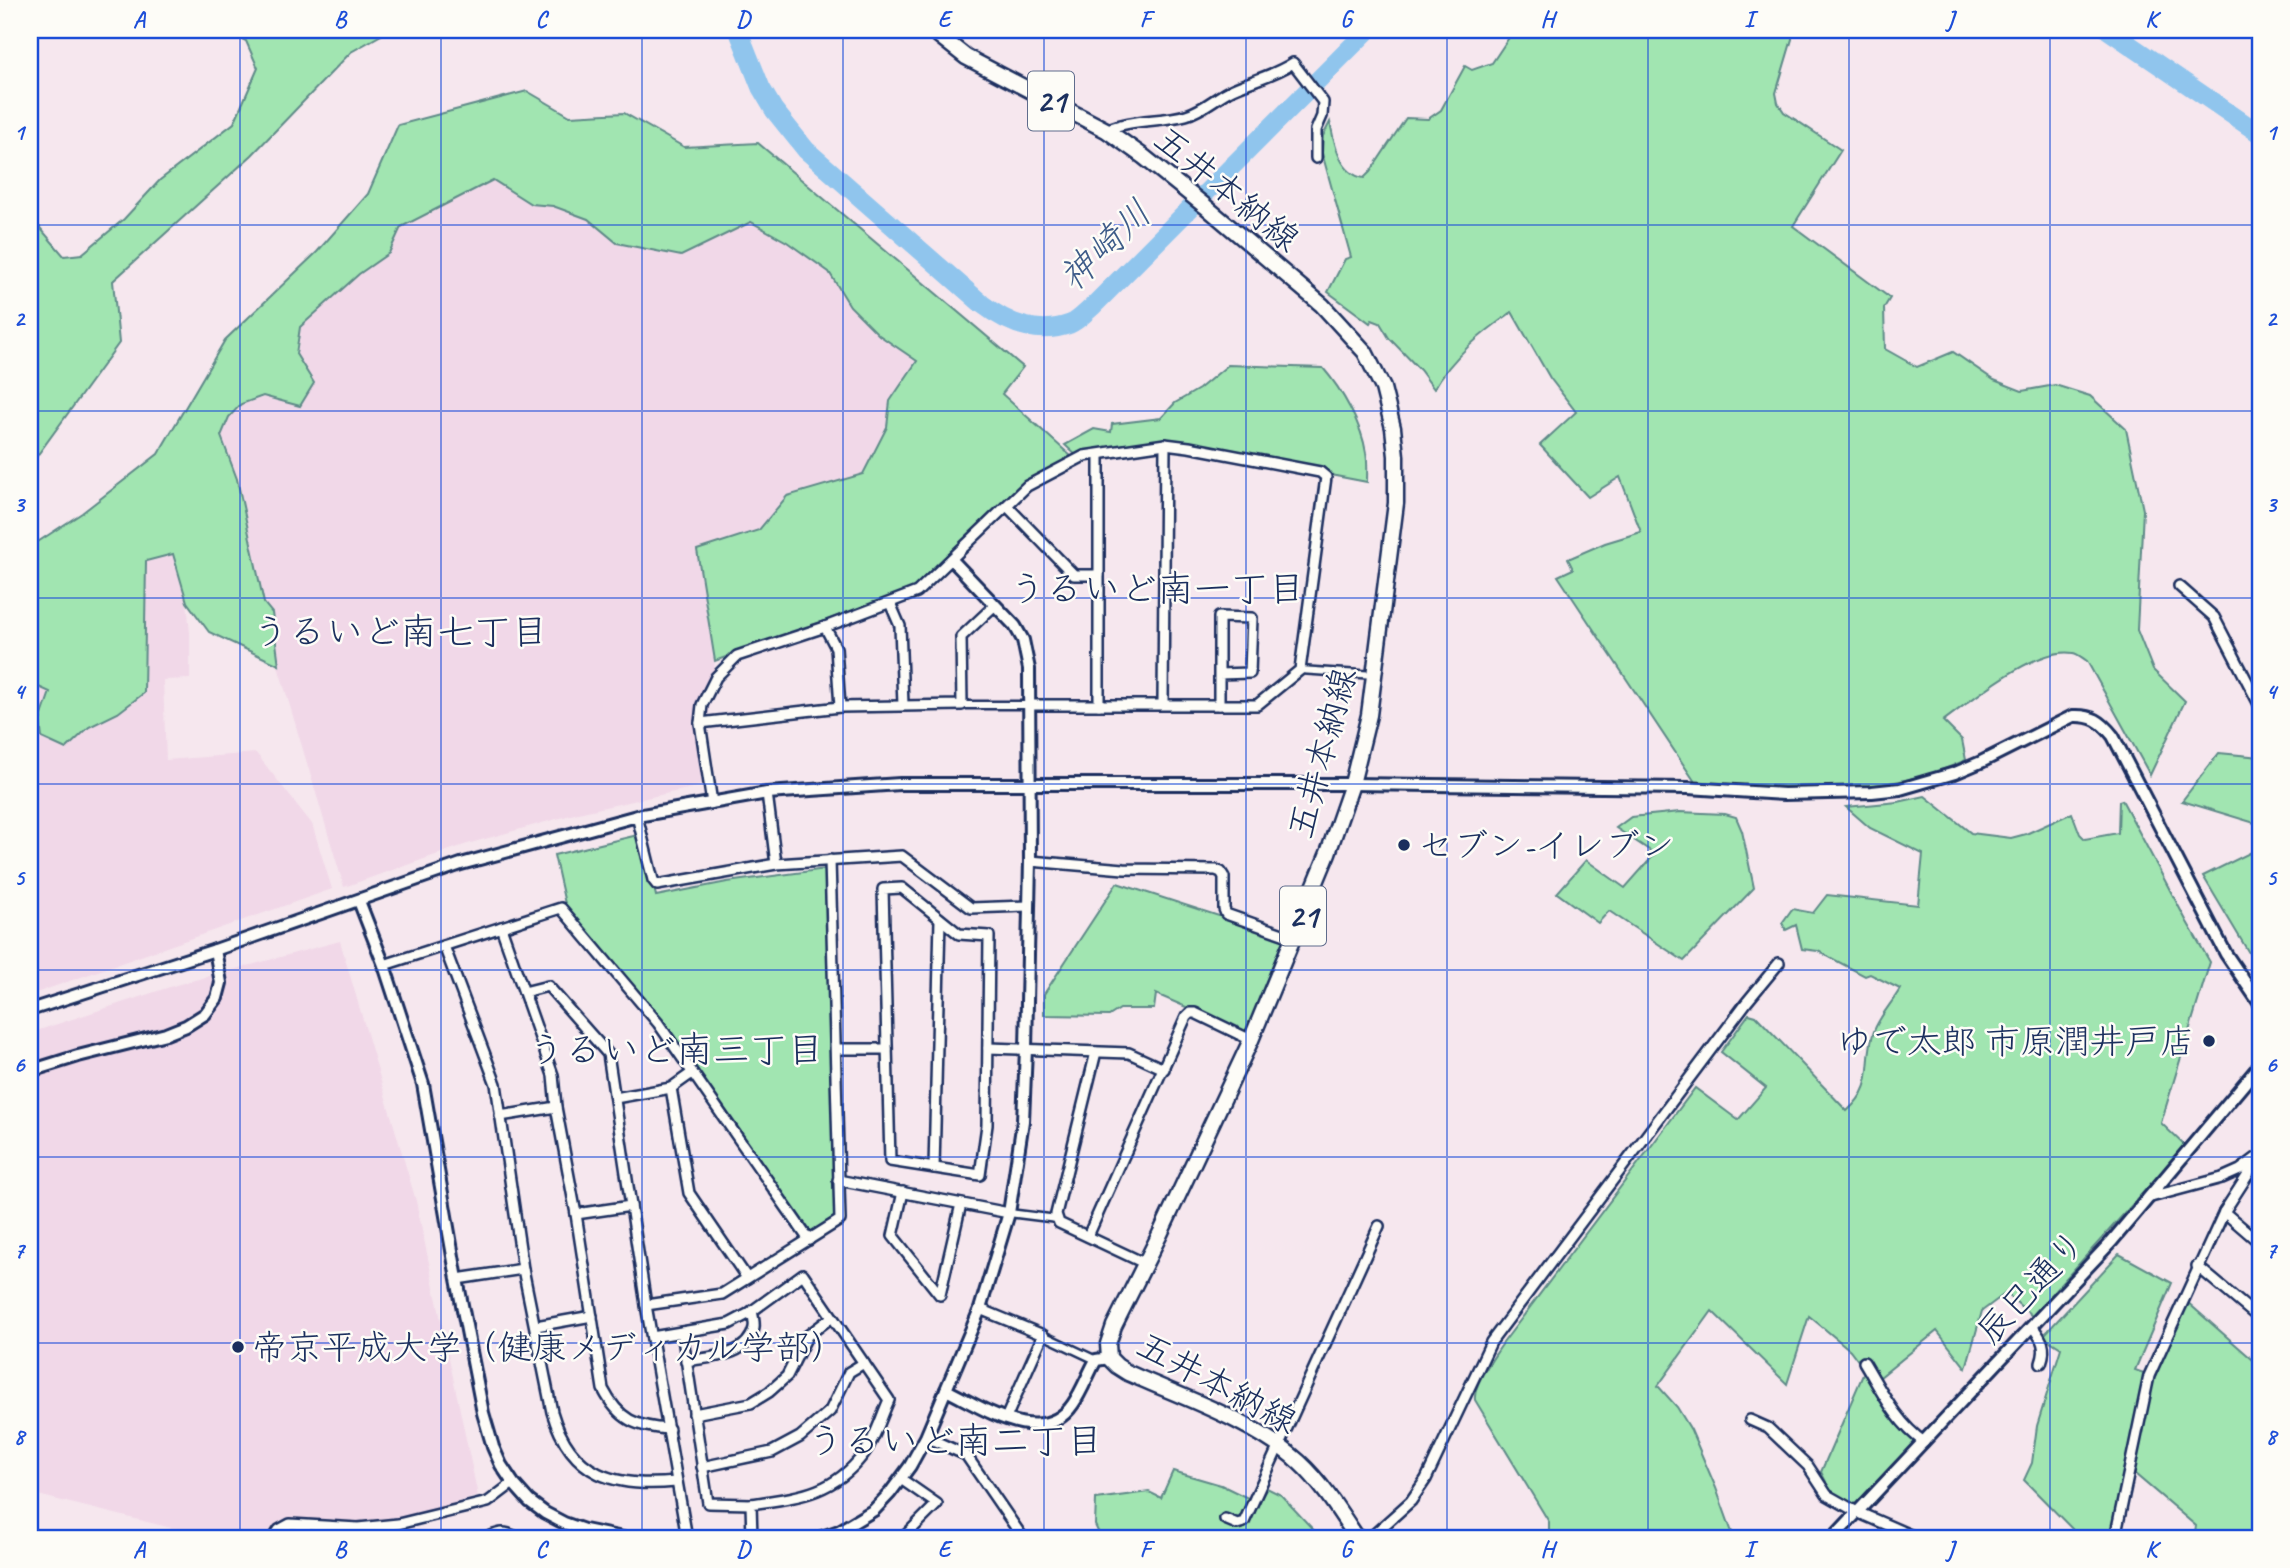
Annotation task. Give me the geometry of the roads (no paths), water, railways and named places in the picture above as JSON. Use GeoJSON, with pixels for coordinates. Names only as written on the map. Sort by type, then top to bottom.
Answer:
{"type":"FeatureCollection","features":[{"type":"Feature","properties":{"kind":"main road","name":"五井本納線"},"geometry":{"type":"LineString","coordinates":[[932,30],[966,57],[1106,130],[1205,205],[1337,319],[1365,352],[1383,387],[1393,428],[1396,486],[1375,675],[1369,715],[1352,783],[1328,853],[1251,1040],[1114,1326],[1102,1359],[1239,1423],[1279,1446],[1314,1478],[1357,1538]]}},
{"type":"Feature","properties":{"kind":"street"},"geometry":{"type":"LineString","coordinates":[[1106,130],[1118,125],[1160,121],[1190,114],[1230,90],[1285,69],[1293,63],[1323,102],[1322,116],[1316,130],[1316,158]]}},
{"type":"Feature","properties":{"kind":"street"},"geometry":{"type":"LineString","coordinates":[[712,803],[701,723],[702,705],[716,677],[737,656],[917,592],[1027,486],[1084,456],[1165,444],[1320,472],[1326,477],[1300,670]]}},
{"type":"Feature","properties":{"kind":"street"},"geometry":{"type":"LineString","coordinates":[[1163,704],[1165,444]]}},
{"type":"Feature","properties":{"kind":"street"},"geometry":{"type":"LineString","coordinates":[[1099,455],[1099,705]]}},
{"type":"Feature","properties":{"kind":"street"},"geometry":{"type":"LineString","coordinates":[[1007,506],[1074,575],[1099,575]]}},
{"type":"Feature","properties":{"kind":"street"},"geometry":{"type":"LineString","coordinates":[[818,1538],[846,1527],[874,1510],[901,1479],[926,1437],[980,1309],[1009,1213],[1023,1121],[1030,861],[1029,669],[1023,640],[1015,626],[952,560]]}},
{"type":"Feature","properties":{"kind":"street"},"geometry":{"type":"LineString","coordinates":[[2179,586],[2214,617],[2260,706]]}},
{"type":"Feature","properties":{"kind":"street"},"geometry":{"type":"LineString","coordinates":[[890,603],[900,626],[903,705]]}},
{"type":"Feature","properties":{"kind":"street"},"geometry":{"type":"LineString","coordinates":[[961,705],[961,637],[995,605]]}},
{"type":"Feature","properties":{"kind":"street"},"geometry":{"type":"LineString","coordinates":[[1219,674],[1250,673],[1252,618],[1219,617],[1219,674],[1219,705]]}},
{"type":"Feature","properties":{"kind":"street"},"geometry":{"type":"LineString","coordinates":[[825,626],[836,648],[840,707]]}},
{"type":"Feature","properties":{"kind":"street"},"geometry":{"type":"LineString","coordinates":[[701,723],[840,707],[1257,705],[1300,670],[1375,675]]}},
{"type":"Feature","properties":{"kind":"street"},"geometry":{"type":"LineString","coordinates":[[30,1010],[215,950],[461,864],[637,816],[767,793],[900,784],[1352,783],[1688,788],[1784,794],[1872,792],[1900,789],[1941,778],[1981,762],[2073,716],[2084,715],[2104,724],[2113,736],[2226,954],[2260,1003]]}},
{"type":"Feature","properties":{"kind":"street"},"geometry":{"type":"LineString","coordinates":[[767,793],[776,864]]}},
{"type":"Feature","properties":{"kind":"street"},"geometry":{"type":"LineString","coordinates":[[637,816],[653,880],[657,886],[776,864],[902,856],[971,908],[1028,906]]}},
{"type":"Feature","properties":{"kind":"street"},"geometry":{"type":"LineString","coordinates":[[646,1305],[722,1294],[840,1220],[830,860]]}},
{"type":"Feature","properties":{"kind":"street"},"geometry":{"type":"LineString","coordinates":[[1030,861],[1124,869],[1216,870],[1224,877],[1226,914],[1294,938]]}},
{"type":"Feature","properties":{"kind":"street"},"geometry":{"type":"LineString","coordinates":[[902,888],[959,934],[989,936],[988,1048],[987,1125],[980,1175],[890,1161],[883,889],[902,888]]}},
{"type":"Feature","properties":{"kind":"street"},"geometry":{"type":"LineString","coordinates":[[359,901],[384,965],[423,1084],[482,1413],[500,1465],[529,1501],[564,1523],[623,1538]]}},
{"type":"Feature","properties":{"kind":"street"},"geometry":{"type":"LineString","coordinates":[[384,965],[561,908],[658,1023],[809,1240]]}},
{"type":"Feature","properties":{"kind":"street"},"geometry":{"type":"LineString","coordinates":[[934,1168],[940,919]]}},
{"type":"Feature","properties":{"kind":"street"},"geometry":{"type":"LineString","coordinates":[[501,927],[553,1075],[603,1390],[610,1403],[634,1424],[669,1429]]}},
{"type":"Feature","properties":{"kind":"street"},"geometry":{"type":"LineString","coordinates":[[444,946],[496,1084],[523,1269],[555,1423],[574,1455],[593,1471],[624,1483],[649,1485],[676,1482]]}},
{"type":"Feature","properties":{"kind":"street"},"geometry":{"type":"LineString","coordinates":[[30,1071],[166,1034],[205,1014],[217,998],[221,983],[215,950]]}},
{"type":"Feature","properties":{"kind":"street"},"geometry":{"type":"LineString","coordinates":[[1370,1538],[1410,1501],[1426,1479],[1491,1342],[1779,963]]}},
{"type":"Feature","properties":{"kind":"street"},"geometry":{"type":"LineString","coordinates":[[523,992],[548,986],[608,1054],[646,1305],[687,1538]]}},
{"type":"Feature","properties":{"kind":"street"},"geometry":{"type":"LineString","coordinates":[[1088,1236],[1186,1017],[1195,1013],[1251,1040]]}},
{"type":"Feature","properties":{"kind":"street"},"geometry":{"type":"LineString","coordinates":[[988,1048],[1129,1053],[1164,1069]]}},
{"type":"Feature","properties":{"kind":"street"},"geometry":{"type":"LineString","coordinates":[[836,1049],[887,1049]]}},
{"type":"Feature","properties":{"kind":"street"},"geometry":{"type":"LineString","coordinates":[[1096,1052],[1056,1214],[1057,1219],[1059,1223],[1144,1263]]}},
{"type":"Feature","properties":{"kind":"street","name":"辰巳通り"},"geometry":{"type":"LineString","coordinates":[[1833,1538],[2151,1197],[2260,1065]]}},
{"type":"Feature","properties":{"kind":"street"},"geometry":{"type":"LineString","coordinates":[[615,1098],[671,1088],[692,1073]]}},
{"type":"Feature","properties":{"kind":"street"},"geometry":{"type":"LineString","coordinates":[[671,1088],[689,1193],[747,1278]]}},
{"type":"Feature","properties":{"kind":"street"},"geometry":{"type":"LineString","coordinates":[[500,1116],[556,1107]]}},
{"type":"Feature","properties":{"kind":"street"},"geometry":{"type":"LineString","coordinates":[[2151,1197],[2222,1178],[2260,1156]]}},
{"type":"Feature","properties":{"kind":"street"},"geometry":{"type":"LineString","coordinates":[[2115,1538],[2149,1376],[2224,1212],[2260,1156]]}},
{"type":"Feature","properties":{"kind":"street"},"geometry":{"type":"LineString","coordinates":[[838,1180],[1009,1213],[1057,1219]]}},
{"type":"Feature","properties":{"kind":"street"},"geometry":{"type":"LineString","coordinates":[[903,1192],[894,1237],[940,1295],[961,1204]]}},
{"type":"Feature","properties":{"kind":"street"},"geometry":{"type":"LineString","coordinates":[[576,1214],[631,1206]]}},
{"type":"Feature","properties":{"kind":"street"},"geometry":{"type":"LineString","coordinates":[[2224,1212],[2260,1243]]}},
{"type":"Feature","properties":{"kind":"street"},"geometry":{"type":"LineString","coordinates":[[1225,1518],[1237,1524],[1244,1522],[1379,1226]]}},
{"type":"Feature","properties":{"kind":"street"},"geometry":{"type":"LineString","coordinates":[[2197,1266],[2260,1319]]}},
{"type":"Feature","properties":{"kind":"street"},"geometry":{"type":"LineString","coordinates":[[457,1279],[523,1269]]}},
{"type":"Feature","properties":{"kind":"street"},"geometry":{"type":"LineString","coordinates":[[652,1337],[729,1324],[752,1311],[803,1274],[889,1400],[864,1454],[839,1479],[808,1495],[751,1504],[708,1503],[682,1332]]}},
{"type":"Feature","properties":{"kind":"street"},"geometry":{"type":"LineString","coordinates":[[946,1390],[1023,1425],[1040,1426],[1060,1418],[1073,1405],[1102,1359],[980,1309]]}},
{"type":"Feature","properties":{"kind":"street"},"geometry":{"type":"LineString","coordinates":[[687,1361],[731,1353],[747,1344],[754,1327],[752,1311]]}},
{"type":"Feature","properties":{"kind":"street"},"geometry":{"type":"LineString","coordinates":[[536,1326],[592,1316]]}},
{"type":"Feature","properties":{"kind":"street"},"geometry":{"type":"LineString","coordinates":[[694,1414],[751,1402],[769,1392],[787,1376],[807,1336],[832,1317]]}},
{"type":"Feature","properties":{"kind":"street"},"geometry":{"type":"LineString","coordinates":[[2032,1326],[2045,1347],[2041,1363]]}},
{"type":"Feature","properties":{"kind":"street"},"geometry":{"type":"LineString","coordinates":[[1006,1418],[1043,1335]]}},
{"type":"Feature","properties":{"kind":"street"},"geometry":{"type":"LineString","coordinates":[[1864,1362],[1903,1423],[1924,1442]]}},
{"type":"Feature","properties":{"kind":"street"},"geometry":{"type":"LineString","coordinates":[[702,1467],[772,1452],[800,1437],[830,1411],[849,1372],[864,1363]]}},
{"type":"Feature","properties":{"kind":"street"},"geometry":{"type":"LineString","coordinates":[[1750,1420],[1768,1428],[1808,1466],[1827,1495],[1857,1512],[1917,1538]]}},
{"type":"Feature","properties":{"kind":"street"},"geometry":{"type":"LineString","coordinates":[[926,1437],[966,1455],[1023,1538]]}},
{"type":"Feature","properties":{"kind":"street"},"geometry":{"type":"LineString","coordinates":[[901,1479],[937,1504],[903,1538]]}},
{"type":"Feature","properties":{"kind":"street"},"geometry":{"type":"LineString","coordinates":[[274,1538],[279,1530],[290,1524],[358,1528],[411,1521],[488,1502],[513,1483]]}},
{"type":"Feature","properties":{"kind":"street"},"geometry":{"type":"LineString","coordinates":[[751,1504],[752,1538]]}},
{"type":"Feature","properties":{"kind":"street"},"geometry":{"type":"LineString","coordinates":[[486,1538],[508,1532],[517,1538]]}},
{"type":"Feature","properties":{"kind":"waterway","name":"神崎川"},"geometry":{"type":"LineString","coordinates":[[738,30],[761,88],[774,110],[806,150],[982,304],[1013,322],[1046,329],[1073,323],[1092,307],[1368,30]]}},
{"type":"Feature","properties":{"kind":"waterway","name":"神崎川"},"geometry":{"type":"LineString","coordinates":[[2108,30],[2260,134]]}},
{"type":"Feature","properties":{"kind":"place","name":"セブン-イレブン"},"geometry":{"type":"Point","coordinates":[1404,845]}},
{"type":"Feature","properties":{"kind":"place","name":"ゆで太郎 市原潤井戸店"},"geometry":{"type":"Point","coordinates":[2209,1041]}},
{"type":"Feature","properties":{"kind":"place","name":"帝京平成大学（健康メディカル学部）"},"geometry":{"type":"Point","coordinates":[238,1347]}},
{"type":"Feature","properties":{"kind":"district","name":"うるいど南一丁目"},"geometry":{"type":"Point","coordinates":[1157,588]}},
{"type":"Feature","properties":{"kind":"district","name":"うるいど南七丁目"},"geometry":{"type":"Point","coordinates":[400,631]}},
{"type":"Feature","properties":{"kind":"district","name":"うるいど南三丁目"},"geometry":{"type":"Point","coordinates":[676,1049]}},
{"type":"Feature","properties":{"kind":"district","name":"うるいど南二丁目"},"geometry":{"type":"Point","coordinates":[955,1440]}}]}
